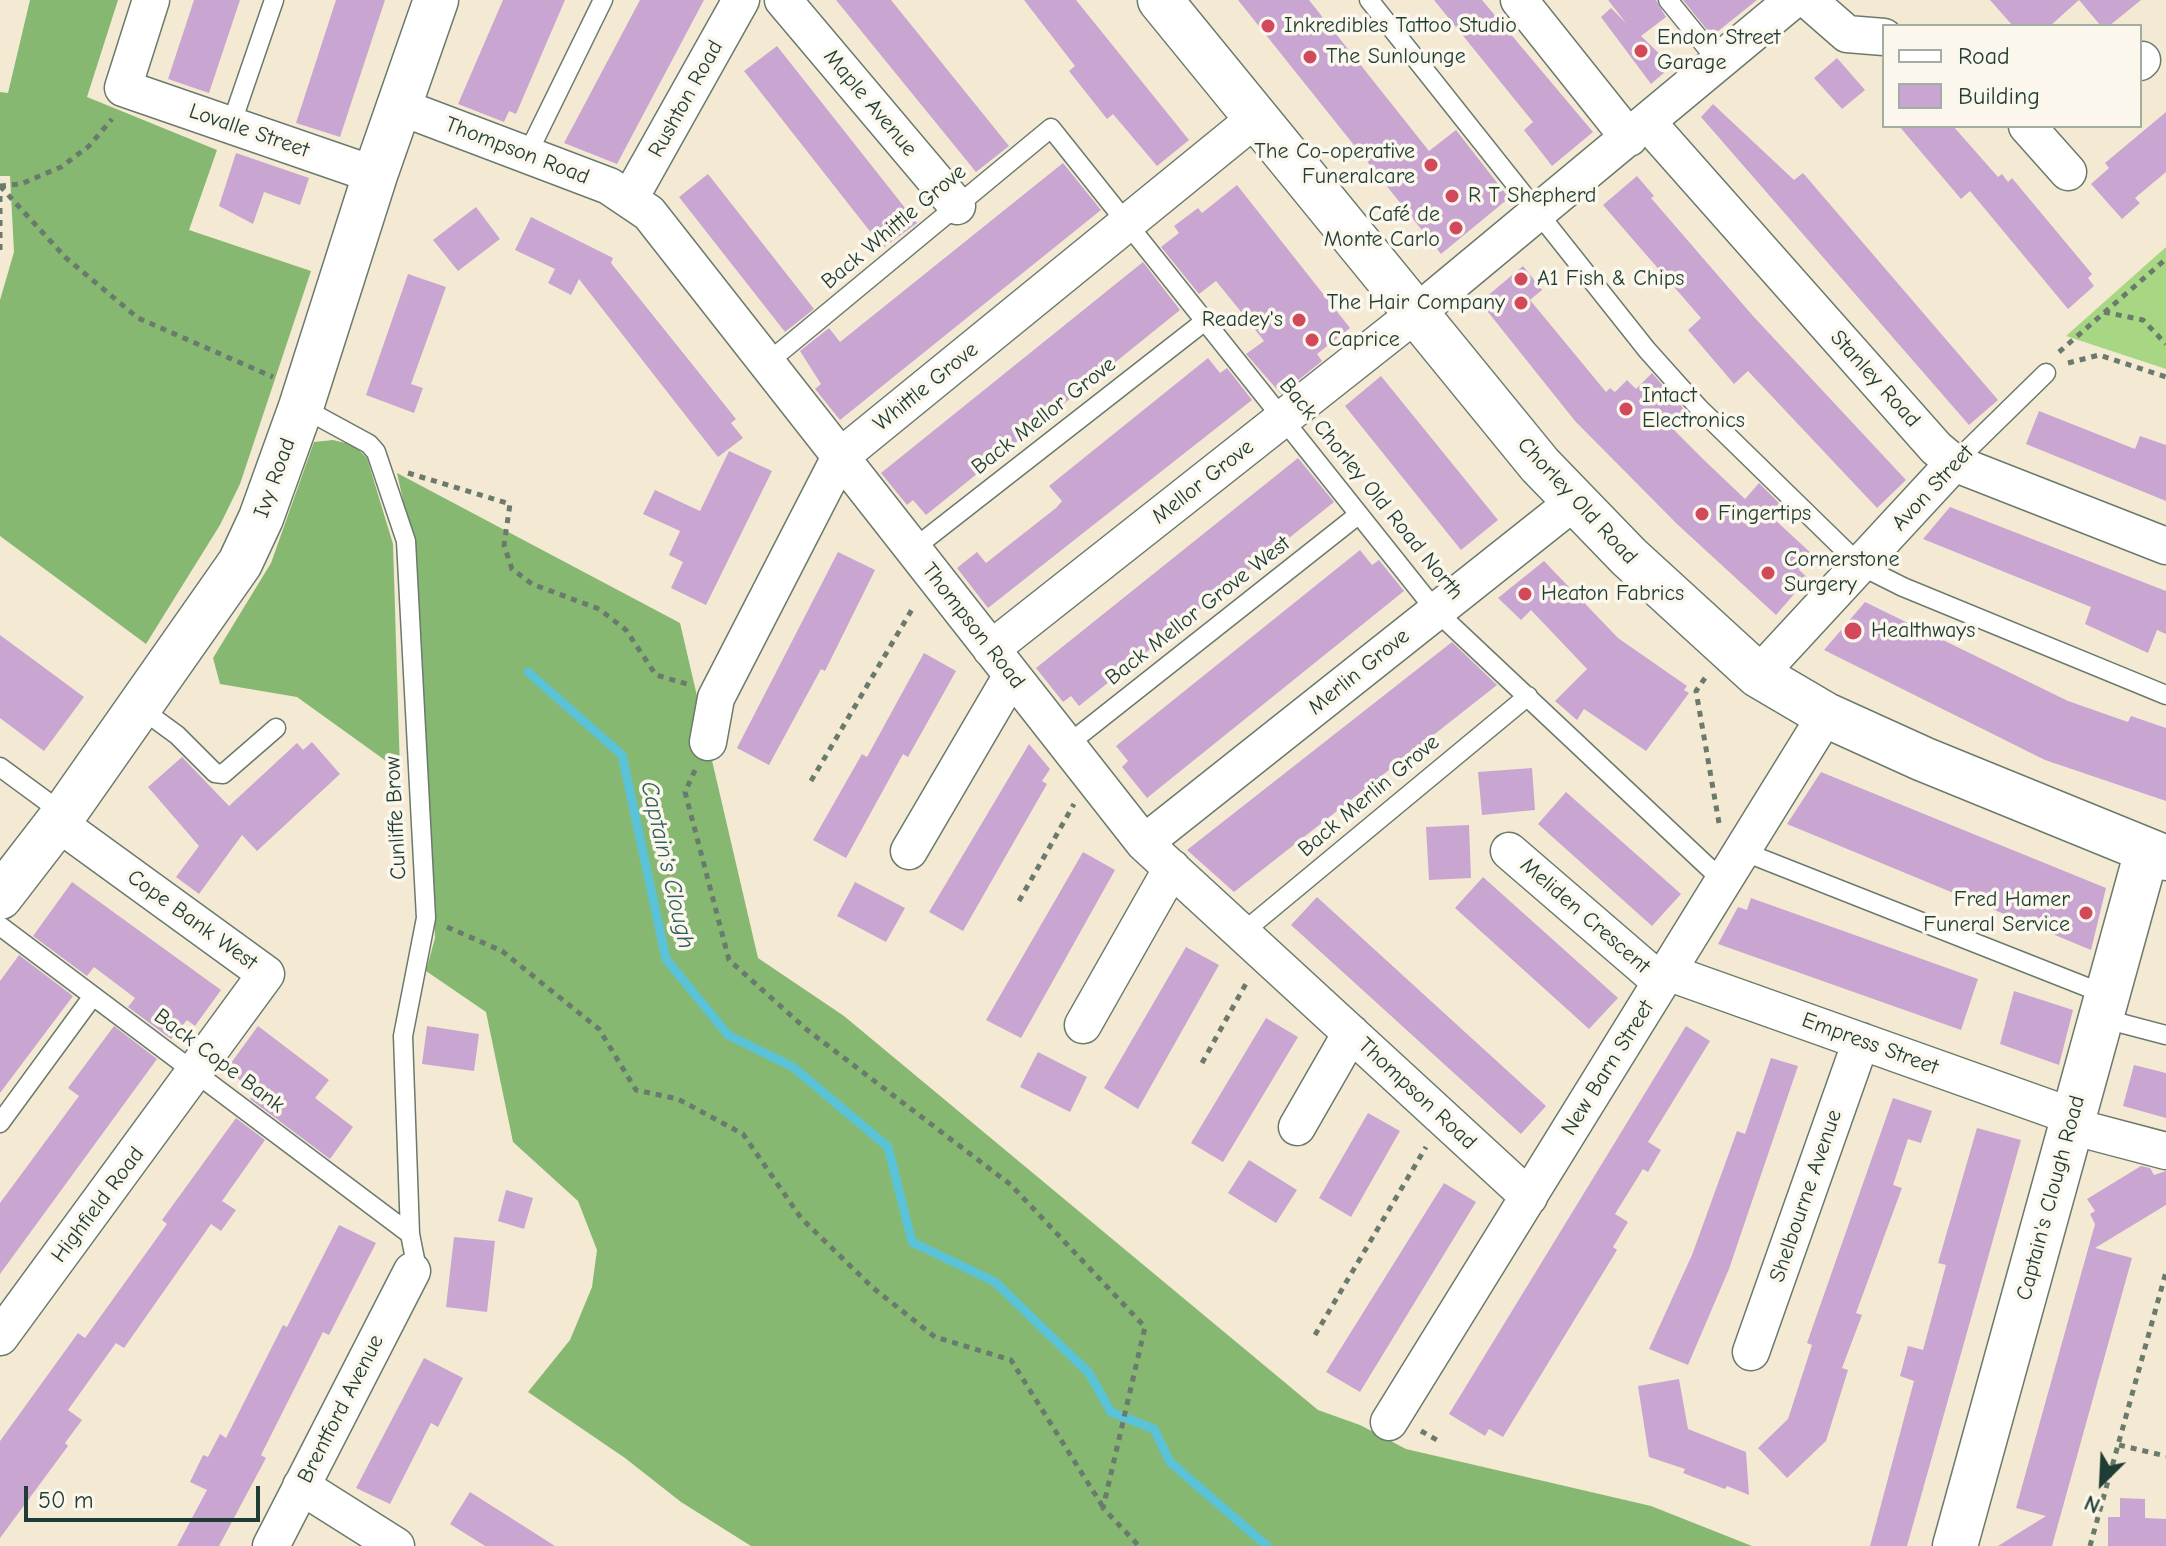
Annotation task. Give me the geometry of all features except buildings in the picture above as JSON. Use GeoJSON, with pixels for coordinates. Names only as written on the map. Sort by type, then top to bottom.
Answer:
{"type":"FeatureCollection","features":[{"type":"Feature","properties":{"kind":"street"},"geometry":{"type":"LineString","coordinates":[[123,88],[151,0]]}},
{"type":"Feature","properties":{"kind":"street","name":"Ivy Road"},"geometry":{"type":"LineString","coordinates":[[0,897],[61,818],[240,563],[261,518],[304,399],[375,175],[436,0]]}},
{"type":"Feature","properties":{"kind":"street","name":"Rushton Road"},"geometry":{"type":"LineString","coordinates":[[630,198],[741,0]]}},
{"type":"Feature","properties":{"kind":"street","name":"Maple Avenue"},"geometry":{"type":"LineString","coordinates":[[783,0],[957,206]]}},
{"type":"Feature","properties":{"kind":"street","name":"Chorley Old Road"},"geometry":{"type":"LineString","coordinates":[[1160,0],[1414,315],[1575,501],[1662,589],[1742,661],[1826,715],[2156,854]]}},
{"type":"Feature","properties":{"kind":"street","name":"Stanley Road"},"geometry":{"type":"LineString","coordinates":[[1519,0],[1936,448],[1954,463],[2166,546]]}},
{"type":"Feature","properties":{"kind":"street"},"geometry":{"type":"LineString","coordinates":[[1812,2],[1847,34],[1882,37]]}},
{"type":"Feature","properties":{"kind":"street","name":"Mellor Grove"},"geometry":{"type":"LineString","coordinates":[[909,851],[1002,662],[1282,419],[1720,64],[1812,2]]}},
{"type":"Feature","properties":{"kind":"street","name":"Lovalle Street"},"geometry":{"type":"LineString","coordinates":[[123,88],[375,175]]}},
{"type":"Feature","properties":{"kind":"street","name":"Thompson Road"},"geometry":{"type":"LineString","coordinates":[[398,106],[630,198],[649,213],[1144,843],[1529,1197]]}},
{"type":"Feature","properties":{"kind":"street","name":"Whittle Grove"},"geometry":{"type":"LineString","coordinates":[[708,742],[716,698],[840,457],[1256,118]]}},
{"type":"Feature","properties":{"kind":"street","name":"Avon Street"},"geometry":{"type":"LineString","coordinates":[[1742,661],[1861,566],[1954,463]]}},
{"type":"Feature","properties":{"kind":"street","name":"Merlin Grove"},"geometry":{"type":"LineString","coordinates":[[1144,843],[1575,501]]}},
{"type":"Feature","properties":{"kind":"street","name":"New Barn Street"},"geometry":{"type":"LineString","coordinates":[[1389,1422],[1826,715]]}},
{"type":"Feature","properties":{"kind":"street","name":"Cope Bank West"},"geometry":{"type":"LineString","coordinates":[[61,818],[266,974],[195,1074]]}},
{"type":"Feature","properties":{"kind":"street","name":"Meliden Crescent"},"geometry":{"type":"LineString","coordinates":[[1509,851],[1664,977]]}},
{"type":"Feature","properties":{"kind":"street","name":"Captain's Clough Road"},"geometry":{"type":"LineString","coordinates":[[1955,1546],[2104,1006],[2156,854]]}},
{"type":"Feature","properties":{"kind":"street"},"geometry":{"type":"LineString","coordinates":[[1083,1025],[1172,868]]}},
{"type":"Feature","properties":{"kind":"street","name":"Empress Street"},"geometry":{"type":"LineString","coordinates":[[1664,977],[1861,1041],[2072,1122],[2166,1151]]}},
{"type":"Feature","properties":{"kind":"street"},"geometry":{"type":"LineString","coordinates":[[1297,1127],[1351,1033]]}},
{"type":"Feature","properties":{"kind":"street","name":"Shelbourne Avenue"},"geometry":{"type":"LineString","coordinates":[[1751,1352],[1861,1041]]}},
{"type":"Feature","properties":{"kind":"street","name":"Highfield Road"},"geometry":{"type":"LineString","coordinates":[[0,1337],[195,1074]]}},
{"type":"Feature","properties":{"kind":"street","name":"Brentford Avenue"},"geometry":{"type":"LineString","coordinates":[[271,1546],[412,1271]]}},
{"type":"Feature","properties":{"kind":"street"},"geometry":{"type":"LineString","coordinates":[[301,1486],[396,1546]]}},
{"type":"Feature","properties":{"kind":"lane"},"geometry":{"type":"LineString","coordinates":[[231,125],[274,0]]}},
{"type":"Feature","properties":{"kind":"lane"},"geometry":{"type":"LineString","coordinates":[[527,155],[603,0]]}},
{"type":"Feature","properties":{"kind":"lane"},"geometry":{"type":"LineString","coordinates":[[1369,0],[1540,211],[1647,350],[1699,408],[1861,566],[1903,587],[2166,695]]}},
{"type":"Feature","properties":{"kind":"lane"},"geometry":{"type":"LineString","coordinates":[[1668,0],[1720,64]]}},
{"type":"Feature","properties":{"kind":"lane","name":"Back Whittle Grove"},"geometry":{"type":"LineString","coordinates":[[767,363],[1051,128]]}},
{"type":"Feature","properties":{"kind":"lane","name":"Back Chorley Old Road North"},"geometry":{"type":"LineString","coordinates":[[1051,128],[1436,611],[1528,696],[1731,869]]}},
{"type":"Feature","properties":{"kind":"lane","name":"Back Mellor Grove"},"geometry":{"type":"LineString","coordinates":[[922,561],[1205,321]]}},
{"type":"Feature","properties":{"kind":"lane","name":"Avon Street"},"geometry":{"type":"LineString","coordinates":[[1954,463],[2046,373]]}},
{"type":"Feature","properties":{"kind":"lane","name":"Cunliffe Brow"},"geometry":{"type":"LineString","coordinates":[[304,399],[369,444],[381,466],[406,541],[426,918],[403,1036],[410,1234],[415,1259],[412,1271]]}},
{"type":"Feature","properties":{"kind":"lane","name":"Back Mellor Grove West"},"geometry":{"type":"LineString","coordinates":[[1078,759],[1358,515]]}},
{"type":"Feature","properties":{"kind":"lane","name":"Back Merlin Grove"},"geometry":{"type":"LineString","coordinates":[[1251,942],[1528,696]]}},
{"type":"Feature","properties":{"kind":"lane"},"geometry":{"type":"LineString","coordinates":[[140,708],[177,735],[215,773],[223,774],[276,728]]}},
{"type":"Feature","properties":{"kind":"lane"},"geometry":{"type":"LineString","coordinates":[[0,767],[61,818]]}},
{"type":"Feature","properties":{"kind":"lane"},"geometry":{"type":"LineString","coordinates":[[1731,869],[2104,1006],[2166,1035]]}},
{"type":"Feature","properties":{"kind":"lane","name":"Back Cope Bank"},"geometry":{"type":"LineString","coordinates":[[0,926],[410,1234]]}},
{"type":"Feature","properties":{"kind":"lane"},"geometry":{"type":"LineString","coordinates":[[0,1123],[93,996]]}},
{"type":"Feature","properties":{"kind":"path"},"geometry":{"type":"LineString","coordinates":[[0,186],[21,184],[61,167],[89,146],[117,111],[123,88]]}},
{"type":"Feature","properties":{"kind":"path"},"geometry":{"type":"LineString","coordinates":[[0,186],[66,258],[138,318],[304,399]]}},
{"type":"Feature","properties":{"kind":"path"},"geometry":{"type":"LineString","coordinates":[[0,196],[0,253]]}},
{"type":"Feature","properties":{"kind":"path"},"geometry":{"type":"LineString","coordinates":[[2074,339],[2166,259]]}},
{"type":"Feature","properties":{"kind":"path"},"geometry":{"type":"LineString","coordinates":[[2104,312],[2143,320],[2166,344]]}},
{"type":"Feature","properties":{"kind":"path"},"geometry":{"type":"LineString","coordinates":[[2046,373],[2099,355],[2166,377]]}},
{"type":"Feature","properties":{"kind":"path"},"geometry":{"type":"LineString","coordinates":[[381,466],[510,504],[504,545],[512,569],[532,584],[599,609],[626,630],[656,675],[675,684],[694,685],[716,698]]}},
{"type":"Feature","properties":{"kind":"path"},"geometry":{"type":"LineString","coordinates":[[811,781],[922,561]]}},
{"type":"Feature","properties":{"kind":"path"},"geometry":{"type":"LineString","coordinates":[[1731,869],[1696,691],[1742,661]]}},
{"type":"Feature","properties":{"kind":"path"},"geometry":{"type":"LineString","coordinates":[[708,742],[685,792],[729,960],[806,1029],[1011,1185],[1145,1327],[1103,1508]]}},
{"type":"Feature","properties":{"kind":"path"},"geometry":{"type":"LineString","coordinates":[[1019,901],[1078,759]]}},
{"type":"Feature","properties":{"kind":"path"},"geometry":{"type":"LineString","coordinates":[[426,918],[502,951],[599,1029],[636,1090],[678,1099],[743,1134],[801,1218],[872,1287],[935,1337],[1011,1360],[1103,1508],[1139,1546]]}},
{"type":"Feature","properties":{"kind":"path"},"geometry":{"type":"LineString","coordinates":[[1202,1063],[1251,942]]}},
{"type":"Feature","properties":{"kind":"path"},"geometry":{"type":"LineString","coordinates":[[1315,1335],[1442,1117]]}},
{"type":"Feature","properties":{"kind":"path"},"geometry":{"type":"LineString","coordinates":[[2090,1546],[2166,1272]]}},
{"type":"Feature","properties":{"kind":"path"},"geometry":{"type":"LineString","coordinates":[[2119,1445],[2166,1456]]}},
{"type":"Feature","properties":{"kind":"green space"},"geometry":{"type":"Polygon","coordinates":[[[30,0],[118,0],[87,97],[217,150],[189,230],[311,271],[240,484],[220,525],[146,644],[0,536],[0,300],[14,252],[10,176],[0,176],[0,92],[8,93],[30,0]]]}},
{"type":"Feature","properties":{"kind":"green space"},"geometry":{"type":"Polygon","coordinates":[[[2166,247],[2166,369],[2066,336],[2166,247]]]}},
{"type":"Feature","properties":{"kind":"green space"},"geometry":{"type":"Polygon","coordinates":[[[333,440],[354,445],[367,458],[393,544],[400,771],[297,697],[220,684],[213,658],[271,563],[314,442],[333,440]]]}},
{"type":"Feature","properties":{"kind":"green space"},"geometry":{"type":"Polygon","coordinates":[[[397,473],[680,623],[758,958],[844,1016],[1318,1410],[1360,1425],[1406,1449],[1651,1506],[1752,1546],[751,1546],[681,1502],[625,1458],[528,1392],[570,1340],[592,1287],[597,1250],[578,1201],[513,1142],[486,1012],[426,971],[435,938],[415,554],[397,473]]]}},
{"type":"Feature","properties":{"kind":"waterway","name":"Captain's Clough"},"geometry":{"type":"LineString","coordinates":[[528,672],[622,755],[666,959],[728,1035],[793,1067],[888,1147],[912,1242],[995,1282],[1089,1373],[1111,1412],[1154,1429],[1170,1462],[1267,1546]]}},
{"type":"Feature","properties":{"kind":"place","name":"Inkredibles Tattoo Studio"},"geometry":{"type":"Point","coordinates":[1268,26]}},
{"type":"Feature","properties":{"kind":"place","name":"Endon Street Garage"},"geometry":{"type":"Point","coordinates":[1641,51]}},
{"type":"Feature","properties":{"kind":"place","name":"The Sunlounge"},"geometry":{"type":"Point","coordinates":[1310,57]}},
{"type":"Feature","properties":{"kind":"place","name":"The Co-operative Funeralcare"},"geometry":{"type":"Point","coordinates":[1431,165]}},
{"type":"Feature","properties":{"kind":"place","name":"R T Shepherd"},"geometry":{"type":"Point","coordinates":[1452,196]}},
{"type":"Feature","properties":{"kind":"place","name":"Café de Monte Carlo"},"geometry":{"type":"Point","coordinates":[1456,228]}},
{"type":"Feature","properties":{"kind":"place","name":"A1 Fish & Chips"},"geometry":{"type":"Point","coordinates":[1521,279]}},
{"type":"Feature","properties":{"kind":"place","name":"The Hair Company"},"geometry":{"type":"Point","coordinates":[1521,303]}},
{"type":"Feature","properties":{"kind":"place","name":"Readey's"},"geometry":{"type":"Point","coordinates":[1299,320]}},
{"type":"Feature","properties":{"kind":"place","name":"Caprice"},"geometry":{"type":"Point","coordinates":[1312,340]}},
{"type":"Feature","properties":{"kind":"place","name":"Intact Electronics"},"geometry":{"type":"Point","coordinates":[1626,409]}},
{"type":"Feature","properties":{"kind":"place","name":"Fingertips"},"geometry":{"type":"Point","coordinates":[1702,514]}},
{"type":"Feature","properties":{"kind":"place","name":"Cornerstone Surgery"},"geometry":{"type":"Point","coordinates":[1768,573]}},
{"type":"Feature","properties":{"kind":"place","name":"Heaton Fabrics"},"geometry":{"type":"Point","coordinates":[1525,594]}},
{"type":"Feature","properties":{"kind":"place","name":"Healthways"},"geometry":{"type":"Point","coordinates":[1853,631]}},
{"type":"Feature","properties":{"kind":"place","name":"Fred Hamer Funeral Service"},"geometry":{"type":"Point","coordinates":[2086,913]}}]}
